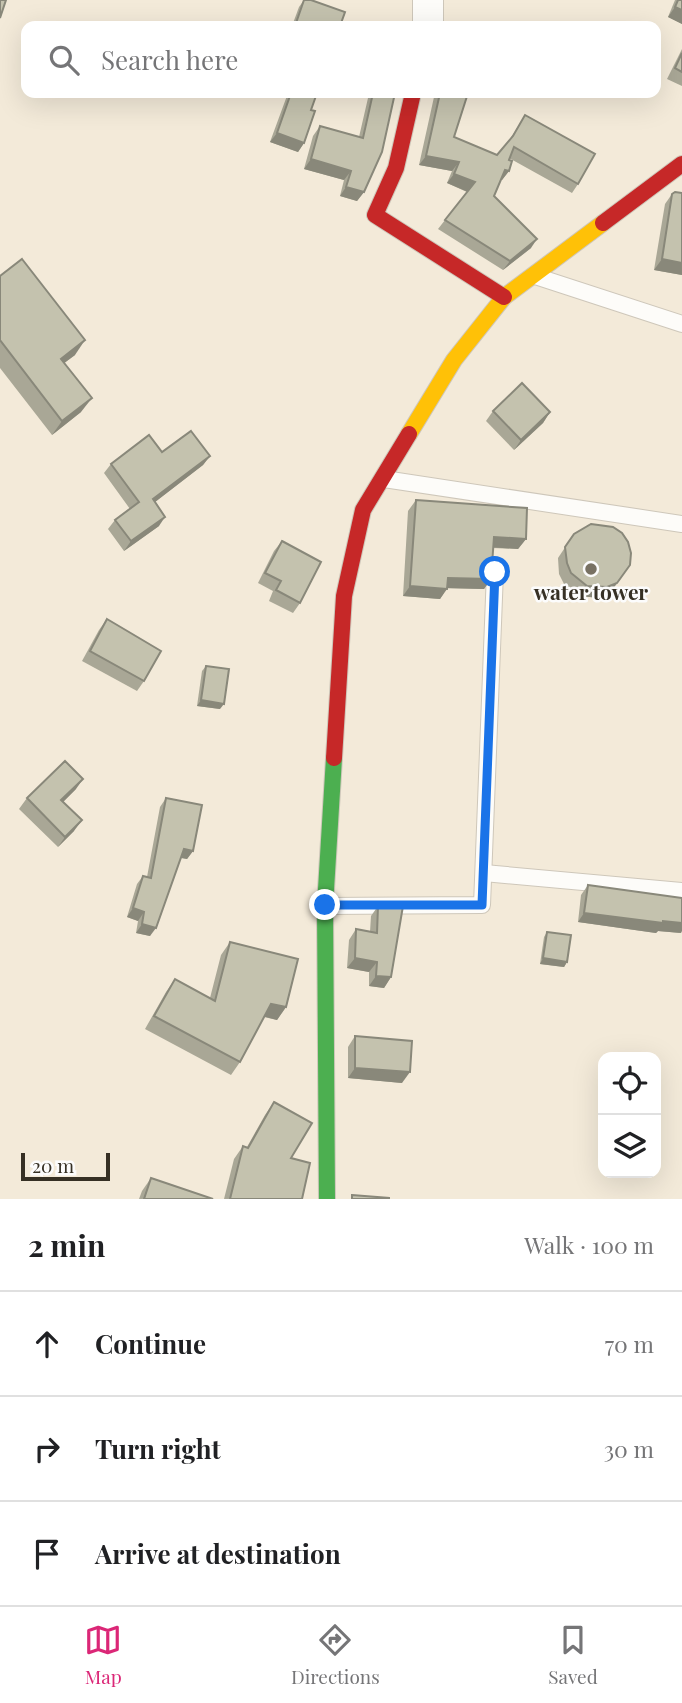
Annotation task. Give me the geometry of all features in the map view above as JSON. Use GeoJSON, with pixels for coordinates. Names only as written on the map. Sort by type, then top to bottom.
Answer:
{"type":"FeatureCollection","features":[{"type":"Feature","properties":{"kind":"street"},"geometry":{"type":"LineString","coordinates":[[428,0],[428,21]]}},
{"type":"Feature","properties":{"kind":"street"},"geometry":{"type":"LineString","coordinates":[[412,98],[396,168],[375,215],[504,297]]}},
{"type":"Feature","properties":{"kind":"street"},"geometry":{"type":"LineString","coordinates":[[327,1199],[325,905],[344,596],[363,510],[454,360],[504,297],[682,164]]}},
{"type":"Feature","properties":{"kind":"lane"},"geometry":{"type":"LineString","coordinates":[[533,275],[682,324]]}},
{"type":"Feature","properties":{"kind":"lane"},"geometry":{"type":"LineString","coordinates":[[382,478],[682,524]]}},
{"type":"Feature","properties":{"kind":"lane"},"geometry":{"type":"LineString","coordinates":[[325,905],[482,905],[495,572]]}},
{"type":"Feature","properties":{"kind":"lane"},"geometry":{"type":"LineString","coordinates":[[484,873],[682,891]]}},
{"type":"Feature","properties":{"kind":"building"},"geometry":{"type":"Polygon","coordinates":[[[0,0],[6,0],[0,18],[0,0]]]}},
{"type":"Feature","properties":{"kind":"building"},"geometry":{"type":"Polygon","coordinates":[[[304,0],[345,12],[342,21],[297,21],[304,0]]]}},
{"type":"Feature","properties":{"kind":"building"},"geometry":{"type":"Polygon","coordinates":[[[678,0],[682,0],[682,10],[675,7],[678,0]]]}},
{"type":"Feature","properties":{"kind":"building"},"geometry":{"type":"Polygon","coordinates":[[[682,53],[682,72],[675,68],[682,53]]]}},
{"type":"Feature","properties":{"kind":"building"},"geometry":{"type":"Polygon","coordinates":[[[289,98],[315,98],[311,110],[315,111],[304,143],[277,133],[289,98]]]}},
{"type":"Feature","properties":{"kind":"building"},"geometry":{"type":"Polygon","coordinates":[[[372,98],[394,98],[382,152],[364,192],[346,187],[351,171],[311,159],[320,126],[363,138],[372,98]]]}},
{"type":"Feature","properties":{"kind":"building"},"geometry":{"type":"Polygon","coordinates":[[[439,98],[466,98],[454,137],[497,155],[513,136],[525,115],[595,154],[578,184],[514,147],[509,160],[512,161],[509,171],[505,170],[494,196],[537,239],[510,261],[445,220],[475,182],[454,174],[459,162],[426,156],[439,98]]]}},
{"type":"Feature","properties":{"kind":"building"},"geometry":{"type":"Polygon","coordinates":[[[682,193],[682,263],[662,259],[672,194],[682,193]]]}},
{"type":"Feature","properties":{"kind":"building"},"geometry":{"type":"Polygon","coordinates":[[[22,259],[85,340],[61,359],[92,398],[62,421],[0,340],[0,276],[22,259]]]}},
{"type":"Feature","properties":{"kind":"building"},"geometry":{"type":"Polygon","coordinates":[[[522,383],[550,412],[521,440],[493,411],[522,383]]]}},
{"type":"Feature","properties":{"kind":"building"},"geometry":{"type":"Polygon","coordinates":[[[191,431],[210,456],[153,499],[165,517],[131,541],[115,520],[139,502],[111,464],[149,435],[162,452],[191,431]]]}},
{"type":"Feature","properties":{"kind":"building"},"geometry":{"type":"Polygon","coordinates":[[[416,500],[527,508],[526,539],[494,537],[491,579],[448,578],[447,589],[410,586],[416,500]]]}},
{"type":"Feature","properties":{"kind":"building","name":"water tower"},"geometry":{"type":"Polygon","coordinates":[[[591,524],[613,527],[622,533],[631,553],[630,565],[617,583],[607,587],[587,586],[571,573],[567,563],[565,547],[574,534],[591,524]]]}},
{"type":"Feature","properties":{"kind":"building"},"geometry":{"type":"Polygon","coordinates":[[[282,541],[321,562],[300,603],[276,590],[281,581],[265,573],[282,541]]]}},
{"type":"Feature","properties":{"kind":"building"},"geometry":{"type":"Polygon","coordinates":[[[107,619],[161,651],[144,681],[90,651],[107,619]]]}},
{"type":"Feature","properties":{"kind":"building"},"geometry":{"type":"Polygon","coordinates":[[[206,666],[229,669],[224,704],[201,700],[206,666]]]}},
{"type":"Feature","properties":{"kind":"building"},"geometry":{"type":"Polygon","coordinates":[[[65,761],[83,779],[61,800],[82,820],[65,837],[27,798],[65,761]]]}},
{"type":"Feature","properties":{"kind":"building"},"geometry":{"type":"Polygon","coordinates":[[[166,798],[202,805],[193,851],[184,849],[156,928],[142,924],[144,912],[133,908],[143,876],[151,878],[166,798]]]}},
{"type":"Feature","properties":{"kind":"building"},"geometry":{"type":"Polygon","coordinates":[[[588,885],[682,898],[682,923],[584,913],[588,885]]]}},
{"type":"Feature","properties":{"kind":"building"},"geometry":{"type":"Polygon","coordinates":[[[378,906],[403,906],[391,977],[376,976],[377,962],[355,958],[356,929],[377,933],[378,906]]]}},
{"type":"Feature","properties":{"kind":"building"},"geometry":{"type":"Polygon","coordinates":[[[547,932],[571,935],[567,962],[543,958],[547,932]]]}},
{"type":"Feature","properties":{"kind":"building"},"geometry":{"type":"Polygon","coordinates":[[[230,942],[298,959],[286,1007],[271,1004],[240,1062],[154,1016],[175,979],[215,1001],[230,942]]]}},
{"type":"Feature","properties":{"kind":"building"},"geometry":{"type":"Polygon","coordinates":[[[355,1036],[412,1041],[410,1072],[355,1068],[355,1036]]]}},
{"type":"Feature","properties":{"kind":"building"},"geometry":{"type":"Polygon","coordinates":[[[274,1102],[312,1123],[291,1158],[310,1163],[302,1199],[230,1199],[243,1146],[248,1148],[274,1102]]]}},
{"type":"Feature","properties":{"kind":"building"},"geometry":{"type":"Polygon","coordinates":[[[151,1178],[213,1199],[144,1199],[151,1178]]]}},
{"type":"Feature","properties":{"kind":"building"},"geometry":{"type":"Polygon","coordinates":[[[352,1195],[389,1198],[389,1199],[352,1199],[352,1195]]]}},
{"type":"Feature","properties":{"kind":"traffic: fast"},"geometry":{"type":"LineString","coordinates":[[327,1199],[325,906],[334,758]]}},
{"type":"Feature","properties":{"kind":"traffic: slow"},"geometry":{"type":"LineString","coordinates":[[409,434],[454,360],[504,297],[603,223]]}},
{"type":"Feature","properties":{"kind":"traffic: jam"},"geometry":{"type":"LineString","coordinates":[[412,98],[396,168],[375,215],[504,297]]}},
{"type":"Feature","properties":{"kind":"traffic: jam"},"geometry":{"type":"LineString","coordinates":[[603,223],[682,164]]}},
{"type":"Feature","properties":{"kind":"traffic: jam"},"geometry":{"type":"LineString","coordinates":[[334,758],[344,596],[363,510],[409,434]]}},
{"type":"Feature","properties":{"kind":"place","name":"water tower"},"geometry":{"type":"Point","coordinates":[591,569]}},
{"type":"Feature","properties":{"kind":"route"},"geometry":{"type":"LineString","coordinates":[[325,905],[482,905],[495,572]]}}]}
